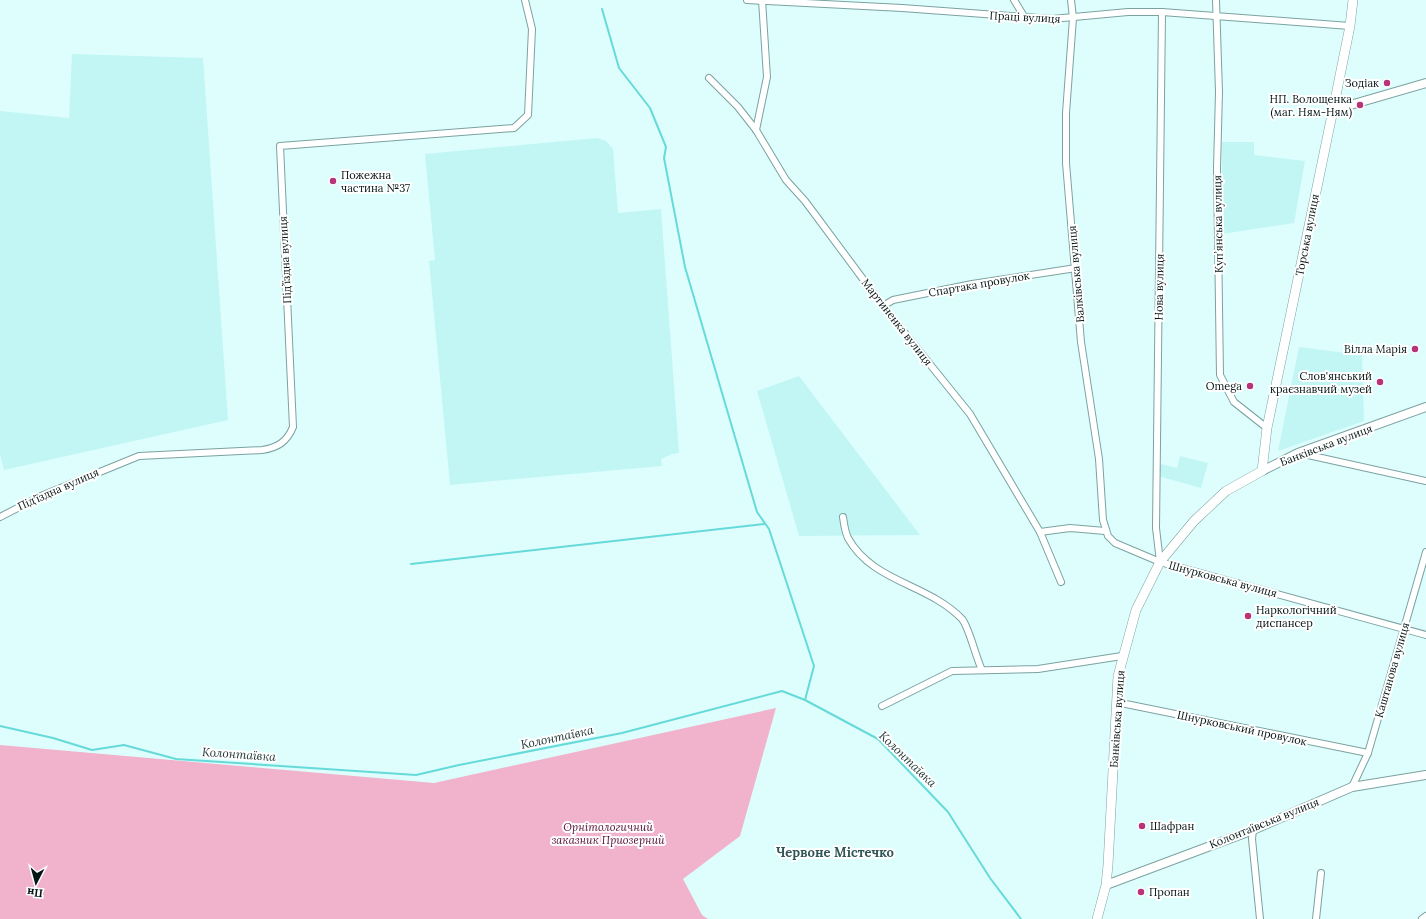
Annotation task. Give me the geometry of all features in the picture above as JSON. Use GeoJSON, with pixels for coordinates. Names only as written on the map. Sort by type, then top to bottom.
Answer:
{"type":"FeatureCollection","features":[{"type":"Feature","properties":{"kind":"main road","name":"Торська вулиця"},"geometry":{"type":"LineString","coordinates":[[1262,471],[1267,428],[1350,26],[1353,0]]}},
{"type":"Feature","properties":{"kind":"main road","name":"Банківська вулиця"},"geometry":{"type":"LineString","coordinates":[[1097,919],[1106,885],[1116,702],[1122,656],[1136,610],[1160,562],[1194,521],[1226,491],[1262,471]]}},
{"type":"Feature","properties":{"kind":"street","name":"Під’їздна вулиця"},"geometry":{"type":"LineString","coordinates":[[0,516],[100,470],[139,456],[262,450],[272,448],[282,443],[289,436],[293,427],[280,146],[514,128],[528,115],[532,29],[525,0]]}},
{"type":"Feature","properties":{"kind":"street","name":"Праці вулиця"},"geometry":{"type":"LineString","coordinates":[[747,0],[902,8],[1052,20],[1128,12],[1162,12],[1216,17],[1302,21],[1350,26]]}},
{"type":"Feature","properties":{"kind":"street"},"geometry":{"type":"LineString","coordinates":[[1014,0],[1026,18]]}},
{"type":"Feature","properties":{"kind":"street","name":"Валківська вулиця"},"geometry":{"type":"LineString","coordinates":[[1070,0],[1073,18],[1066,113],[1066,156],[1082,342],[1099,459],[1105,531]]}},
{"type":"Feature","properties":{"kind":"street","name":"Куп’янська вулиця"},"geometry":{"type":"LineString","coordinates":[[1216,0],[1219,92],[1217,168],[1220,375],[1234,402],[1267,428]]}},
{"type":"Feature","properties":{"kind":"street"},"geometry":{"type":"LineString","coordinates":[[756,130],[767,77],[763,1]]}},
{"type":"Feature","properties":{"kind":"street","name":"Нова вулиця"},"geometry":{"type":"LineString","coordinates":[[1160,562],[1156,528],[1162,12]]}},
{"type":"Feature","properties":{"kind":"street","name":"Мартиненка вулиця"},"geometry":{"type":"LineString","coordinates":[[709,78],[738,107],[756,130],[786,180],[805,201],[884,306],[970,414],[1040,532],[1061,582]]}},
{"type":"Feature","properties":{"kind":"street"},"geometry":{"type":"LineString","coordinates":[[1333,110],[1426,83]]}},
{"type":"Feature","properties":{"kind":"street","name":"Спартака провулок"},"geometry":{"type":"LineString","coordinates":[[884,306],[893,300],[965,285],[1076,268]]}},
{"type":"Feature","properties":{"kind":"street","name":"Банківська вулиця"},"geometry":{"type":"LineString","coordinates":[[1262,471],[1298,453],[1426,407]]}},
{"type":"Feature","properties":{"kind":"street"},"geometry":{"type":"LineString","coordinates":[[1298,453],[1426,481]]}},
{"type":"Feature","properties":{"kind":"street"},"geometry":{"type":"LineString","coordinates":[[843,518],[848,537],[866,561],[882,572],[937,598],[963,621],[982,670]]}},
{"type":"Feature","properties":{"kind":"street"},"geometry":{"type":"LineString","coordinates":[[1040,532],[1070,528],[1105,531]]}},
{"type":"Feature","properties":{"kind":"street","name":"Шнурковська вулиця"},"geometry":{"type":"LineString","coordinates":[[1105,531],[1115,543],[1160,562],[1404,628],[1426,636]]}},
{"type":"Feature","properties":{"kind":"street","name":"Каштанова вулиця"},"geometry":{"type":"LineString","coordinates":[[1352,787],[1368,753],[1426,552]]}},
{"type":"Feature","properties":{"kind":"street"},"geometry":{"type":"LineString","coordinates":[[882,706],[952,671],[1056,667],[1088,660],[1122,656]]}},
{"type":"Feature","properties":{"kind":"street","name":"Шнурковський провулок"},"geometry":{"type":"LineString","coordinates":[[1116,702],[1368,753]]}},
{"type":"Feature","properties":{"kind":"street","name":"Колонтаївська вулиця"},"geometry":{"type":"LineString","coordinates":[[1106,885],[1253,830],[1352,787],[1426,775]]}},
{"type":"Feature","properties":{"kind":"street"},"geometry":{"type":"LineString","coordinates":[[1253,830],[1252,839],[1260,919]]}},
{"type":"Feature","properties":{"kind":"street"},"geometry":{"type":"LineString","coordinates":[[1316,919],[1321,873]]}},
{"type":"Feature","properties":{"kind":"street"},"geometry":{"type":"LineString","coordinates":[[1422,919],[1426,916]]}},
{"type":"Feature","properties":{"kind":"shaded area"},"geometry":{"type":"Polygon","coordinates":[[[72,54],[203,58],[228,420],[4,470],[0,454],[0,111],[69,118],[72,54]]]}},
{"type":"Feature","properties":{"kind":"shaded area"},"geometry":{"type":"Polygon","coordinates":[[[597,138],[606,141],[613,149],[618,213],[661,209],[679,453],[672,454],[661,459],[662,466],[450,485],[429,261],[435,260],[425,154],[597,138]]]}},
{"type":"Feature","properties":{"kind":"shaded area"},"geometry":{"type":"Polygon","coordinates":[[[1222,142],[1254,142],[1254,155],[1305,161],[1294,223],[1222,234],[1222,142]]]}},
{"type":"Feature","properties":{"kind":"shaded area"},"geometry":{"type":"Polygon","coordinates":[[[1299,347],[1362,355],[1364,421],[1278,451],[1299,347]]]}},
{"type":"Feature","properties":{"kind":"shaded area"},"geometry":{"type":"Polygon","coordinates":[[[799,376],[920,535],[799,536],[757,391],[799,376]]]}},
{"type":"Feature","properties":{"kind":"shaded area"},"geometry":{"type":"Polygon","coordinates":[[[1180,456],[1208,463],[1201,488],[1158,476],[1161,464],[1177,468],[1180,456]]]}},
{"type":"Feature","properties":{"kind":"green space","name":"Орнiтологичний заказник Приозерний"},"geometry":{"type":"Polygon","coordinates":[[[776,708],[740,836],[683,879],[702,915],[708,919],[0,919],[0,745],[434,783],[776,708]]]}},
{"type":"Feature","properties":{"kind":"waterway"},"geometry":{"type":"LineString","coordinates":[[602,9],[619,68],[650,108],[666,147],[664,158],[685,267],[757,512],[769,529],[814,666],[805,700]]}},
{"type":"Feature","properties":{"kind":"waterway"},"geometry":{"type":"LineString","coordinates":[[411,564],[765,524]]}},
{"type":"Feature","properties":{"kind":"waterway","name":"Колонтаївка"},"geometry":{"type":"LineString","coordinates":[[0,726],[53,738],[92,750],[124,745],[176,759],[416,775],[459,765],[622,733],[782,691],[805,700],[878,739],[948,812],[990,878],[1021,919]]}},
{"type":"Feature","properties":{"kind":"place","name":"Зодіак"},"geometry":{"type":"Point","coordinates":[1387,83]}},
{"type":"Feature","properties":{"kind":"place","name":"НП. Волощенка (маг. Ням-Ням)"},"geometry":{"type":"Point","coordinates":[1360,105]}},
{"type":"Feature","properties":{"kind":"place","name":"Пожежна частина №37"},"geometry":{"type":"Point","coordinates":[333,181]}},
{"type":"Feature","properties":{"kind":"place","name":"Вілла Марія"},"geometry":{"type":"Point","coordinates":[1415,349]}},
{"type":"Feature","properties":{"kind":"place","name":"Слов'янський краєзнавчий музей"},"geometry":{"type":"Point","coordinates":[1380,382]}},
{"type":"Feature","properties":{"kind":"place","name":"Omega"},"geometry":{"type":"Point","coordinates":[1250,386]}},
{"type":"Feature","properties":{"kind":"place","name":"Наркологічний диспансер"},"geometry":{"type":"Point","coordinates":[1248,616]}},
{"type":"Feature","properties":{"kind":"place","name":"Шафран"},"geometry":{"type":"Point","coordinates":[1142,826]}},
{"type":"Feature","properties":{"kind":"place","name":"Пропан"},"geometry":{"type":"Point","coordinates":[1141,892]}},
{"type":"Feature","properties":{"kind":"district","name":"Червоне Містечко"},"geometry":{"type":"Point","coordinates":[835,852]}}]}
